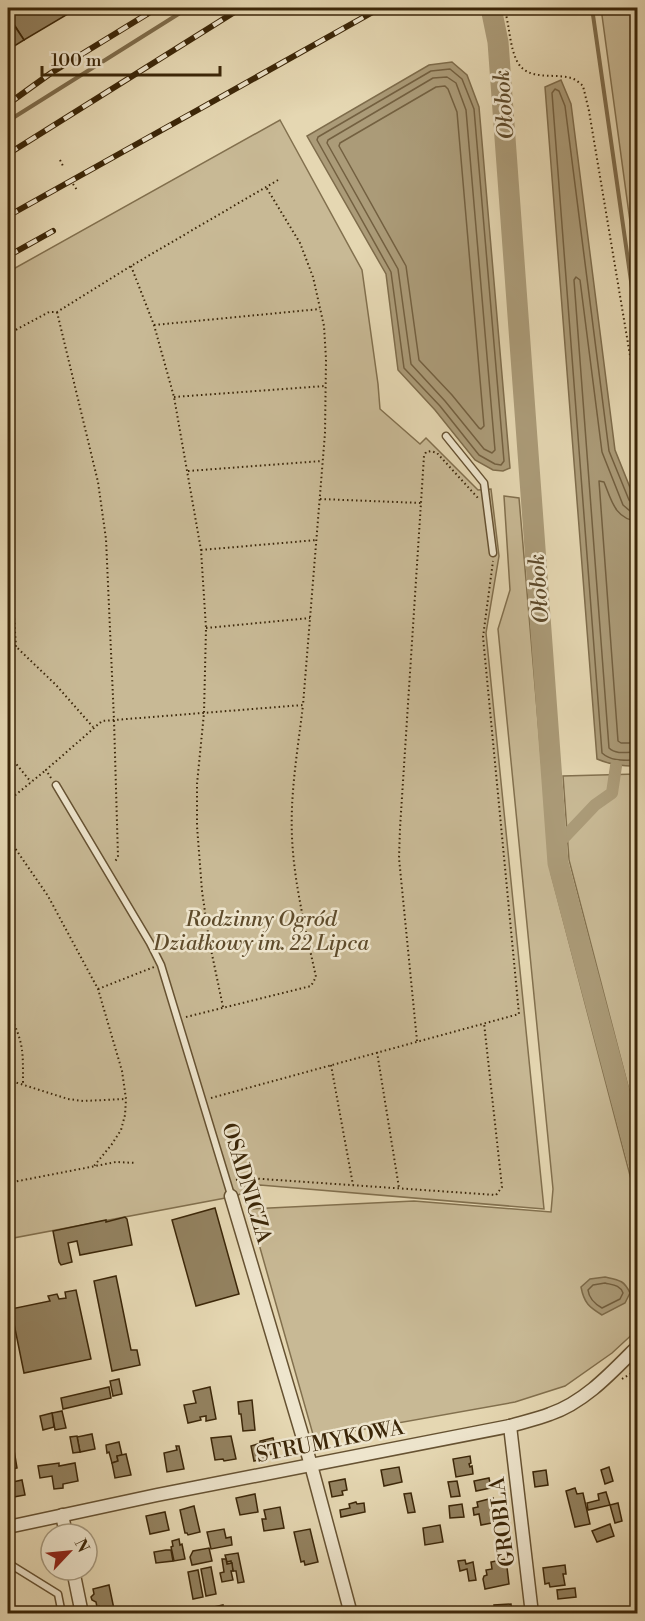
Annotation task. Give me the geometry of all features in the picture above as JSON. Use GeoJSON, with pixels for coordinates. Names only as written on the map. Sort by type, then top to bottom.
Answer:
{"type":"FeatureCollection","features":[{"type":"Feature","properties":{"kind":"street","name":"OSADNICZA"},"geometry":{"type":"LineString","coordinates":[[231,1196],[351,1614]]}},
{"type":"Feature","properties":{"kind":"street","name":"STRUMYKOWA"},"geometry":{"type":"LineString","coordinates":[[8,1527],[510,1426],[552,1414],[590,1391],[638,1347]]}},
{"type":"Feature","properties":{"kind":"street","name":"GROBLA"},"geometry":{"type":"LineString","coordinates":[[510,1426],[532,1614]]}},
{"type":"Feature","properties":{"kind":"street"},"geometry":{"type":"LineString","coordinates":[[62,1515],[63,1522]]}},
{"type":"Feature","properties":{"kind":"street"},"geometry":{"type":"LineString","coordinates":[[75,1582],[82,1614]]}},
{"type":"Feature","properties":{"kind":"lane"},"geometry":{"type":"LineString","coordinates":[[446,436],[484,483],[493,554]]}},
{"type":"Feature","properties":{"kind":"lane","name":"OSADNICZA"},"geometry":{"type":"LineString","coordinates":[[56,785],[161,965],[231,1196]]}},
{"type":"Feature","properties":{"kind":"lane"},"geometry":{"type":"LineString","coordinates":[[8,1563],[58,1594],[62,1614]]}},
{"type":"Feature","properties":{"kind":"path"},"geometry":{"type":"LineString","coordinates":[[504,8],[513,48],[518,63],[524,70],[533,74],[572,78],[583,86],[638,403]]}},
{"type":"Feature","properties":{"kind":"path"},"geometry":{"type":"LineString","coordinates":[[60,160],[63,166]]}},
{"type":"Feature","properties":{"kind":"path"},"geometry":{"type":"LineString","coordinates":[[8,334],[49,312],[57,312],[278,180]]}},
{"type":"Feature","properties":{"kind":"path"},"geometry":{"type":"LineString","coordinates":[[73,184],[77,190]]}},
{"type":"Feature","properties":{"kind":"path"},"geometry":{"type":"LineString","coordinates":[[177,1019],[311,986],[316,977],[294,870],[291,810],[303,705],[320,499],[326,359],[324,326],[313,277],[300,243],[266,187]]}},
{"type":"Feature","properties":{"kind":"path"},"geometry":{"type":"LineString","coordinates":[[131,266],[154,325],[174,398],[201,550],[206,628],[204,713],[197,783],[197,826],[202,891],[209,940],[223,1007]]}},
{"type":"Feature","properties":{"kind":"path"},"geometry":{"type":"LineString","coordinates":[[154,325],[320,309]]}},
{"type":"Feature","properties":{"kind":"path"},"geometry":{"type":"LineString","coordinates":[[57,312],[98,482],[106,539],[118,857],[108,871]]}},
{"type":"Feature","properties":{"kind":"path"},"geometry":{"type":"LineString","coordinates":[[174,398],[325,386]]}},
{"type":"Feature","properties":{"kind":"path"},"geometry":{"type":"LineString","coordinates":[[417,1041],[399,858],[399,828],[426,452],[437,453],[476,498],[486,497]]}},
{"type":"Feature","properties":{"kind":"path"},"geometry":{"type":"LineString","coordinates":[[188,471],[322,461]]}},
{"type":"Feature","properties":{"kind":"path"},"geometry":{"type":"LineString","coordinates":[[320,499],[421,503]]}},
{"type":"Feature","properties":{"kind":"path"},"geometry":{"type":"LineString","coordinates":[[8,524],[16,647]]}},
{"type":"Feature","properties":{"kind":"path"},"geometry":{"type":"LineString","coordinates":[[201,550],[317,540]]}},
{"type":"Feature","properties":{"kind":"path"},"geometry":{"type":"LineString","coordinates":[[203,1100],[519,1014],[483,637],[493,554]]}},
{"type":"Feature","properties":{"kind":"path"},"geometry":{"type":"LineString","coordinates":[[206,628],[310,618]]}},
{"type":"Feature","properties":{"kind":"path"},"geometry":{"type":"LineString","coordinates":[[8,639],[56,686],[94,728]]}},
{"type":"Feature","properties":{"kind":"path"},"geometry":{"type":"LineString","coordinates":[[8,801],[102,721],[303,705]]}},
{"type":"Feature","properties":{"kind":"path"},"geometry":{"type":"LineString","coordinates":[[8,754],[31,782]]}},
{"type":"Feature","properties":{"kind":"path"},"geometry":{"type":"LineString","coordinates":[[46,770],[56,785]]}},
{"type":"Feature","properties":{"kind":"path"},"geometry":{"type":"LineString","coordinates":[[8,838],[48,897],[98,988],[122,1071],[126,1099],[121,1130],[94,1166]]}},
{"type":"Feature","properties":{"kind":"path"},"geometry":{"type":"LineString","coordinates":[[98,988],[161,965]]}},
{"type":"Feature","properties":{"kind":"path"},"geometry":{"type":"LineString","coordinates":[[8,1012],[23,1047],[24,1085]]}},
{"type":"Feature","properties":{"kind":"path"},"geometry":{"type":"LineString","coordinates":[[227,1182],[248,1178],[496,1195],[502,1187],[484,1023]]}},
{"type":"Feature","properties":{"kind":"path"},"geometry":{"type":"LineString","coordinates":[[377,1052],[399,1188]]}},
{"type":"Feature","properties":{"kind":"path"},"geometry":{"type":"LineString","coordinates":[[331,1065],[353,1185]]}},
{"type":"Feature","properties":{"kind":"path"},"geometry":{"type":"LineString","coordinates":[[8,1080],[68,1099],[83,1101],[126,1099]]}},
{"type":"Feature","properties":{"kind":"path"},"geometry":{"type":"LineString","coordinates":[[8,1183],[116,1162],[136,1162]]}},
{"type":"Feature","properties":{"kind":"green space"},"geometry":{"type":"Polygon","coordinates":[[[601,8],[637,8],[637,273],[601,8]]]}},
{"type":"Feature","properties":{"kind":"green space","name":"Rodzinny Ogród Działkowy im. 22 Lipca"},"geometry":{"type":"Polygon","coordinates":[[[280,120],[362,270],[380,409],[420,444],[426,438],[478,490],[491,489],[499,556],[486,633],[544,1209],[260,1185],[236,1196],[8,1239],[8,272],[280,120]]]}},
{"type":"Feature","properties":{"kind":"green space"},"geometry":{"type":"Polygon","coordinates":[[[504,496],[519,498],[551,873],[637,1202],[637,1330],[612,1353],[565,1386],[515,1402],[314,1438],[249,1209],[414,1201],[551,1212],[553,1189],[498,629],[510,590],[504,496]]]}},
{"type":"Feature","properties":{"kind":"green space"},"geometry":{"type":"Polygon","coordinates":[[[638,774],[637,1121],[569,860],[563,776],[638,774]]]}},
{"type":"Feature","properties":{"kind":"water"},"geometry":{"type":"Polygon","coordinates":[[[452,62],[467,75],[479,107],[510,468],[503,471],[493,470],[475,460],[435,410],[398,370],[386,274],[307,136],[429,65],[452,62]]]}},
{"type":"Feature","properties":{"kind":"water"},"geometry":{"type":"Polygon","coordinates":[[[561,80],[571,104],[615,450],[637,505],[637,766],[617,765],[597,759],[545,87],[561,80]]]}},
{"type":"Feature","properties":{"kind":"water"},"geometry":{"type":"Polygon","coordinates":[[[605,1277],[620,1281],[626,1285],[630,1293],[625,1303],[602,1315],[588,1304],[581,1287],[590,1279],[605,1277]]]}},
{"type":"Feature","properties":{"kind":"building"},"geometry":{"type":"Polygon","coordinates":[[[12,8],[78,8],[24,40],[8,15],[8,11],[12,8]]]}},
{"type":"Feature","properties":{"kind":"building"},"geometry":{"type":"Polygon","coordinates":[[[8,16],[24,40],[8,50],[8,16]]]}},
{"type":"Feature","properties":{"kind":"building"},"geometry":{"type":"Polygon","coordinates":[[[215,1208],[239,1294],[196,1306],[172,1220],[215,1208]]]}},
{"type":"Feature","properties":{"kind":"building"},"geometry":{"type":"Polygon","coordinates":[[[125,1217],[132,1245],[80,1255],[77,1241],[68,1243],[72,1262],[61,1265],[53,1231],[125,1217]]]}},
{"type":"Feature","properties":{"kind":"building"},"geometry":{"type":"Polygon","coordinates":[[[116,1276],[131,1350],[137,1350],[140,1365],[112,1371],[94,1281],[116,1276]]]}},
{"type":"Feature","properties":{"kind":"building"},"geometry":{"type":"Polygon","coordinates":[[[76,1290],[91,1359],[24,1373],[11,1309],[50,1301],[48,1296],[57,1294],[59,1299],[66,1298],[65,1292],[76,1290]]]}},
{"type":"Feature","properties":{"kind":"building"},"geometry":{"type":"Polygon","coordinates":[[[119,1379],[122,1394],[113,1396],[110,1381],[119,1379]]]}},
{"type":"Feature","properties":{"kind":"building"},"geometry":{"type":"Polygon","coordinates":[[[109,1387],[111,1398],[63,1409],[61,1398],[109,1387]]]}},
{"type":"Feature","properties":{"kind":"building"},"geometry":{"type":"Polygon","coordinates":[[[210,1387],[216,1419],[206,1421],[206,1416],[200,1417],[201,1420],[188,1423],[184,1405],[196,1403],[193,1391],[210,1387]]]}},
{"type":"Feature","properties":{"kind":"building"},"geometry":{"type":"Polygon","coordinates":[[[252,1400],[255,1430],[243,1431],[238,1402],[252,1400]]]}},
{"type":"Feature","properties":{"kind":"building"},"geometry":{"type":"Polygon","coordinates":[[[62,1411],[66,1428],[55,1430],[52,1413],[62,1411]]]}},
{"type":"Feature","properties":{"kind":"building"},"geometry":{"type":"Polygon","coordinates":[[[52,1413],[54,1427],[43,1430],[40,1416],[52,1413]]]}},
{"type":"Feature","properties":{"kind":"building"},"geometry":{"type":"Polygon","coordinates":[[[92,1434],[95,1449],[80,1452],[77,1437],[92,1434]]]}},
{"type":"Feature","properties":{"kind":"building"},"geometry":{"type":"Polygon","coordinates":[[[77,1436],[80,1452],[73,1453],[70,1437],[77,1436]]]}},
{"type":"Feature","properties":{"kind":"building"},"geometry":{"type":"Polygon","coordinates":[[[231,1436],[236,1459],[215,1460],[211,1438],[231,1436]]]}},
{"type":"Feature","properties":{"kind":"building"},"geometry":{"type":"Polygon","coordinates":[[[273,1438],[277,1453],[268,1455],[265,1442],[260,1443],[260,1441],[273,1438]]]}},
{"type":"Feature","properties":{"kind":"building"},"geometry":{"type":"Polygon","coordinates":[[[119,1442],[122,1455],[117,1456],[118,1461],[112,1463],[106,1445],[119,1442]]]}},
{"type":"Feature","properties":{"kind":"building"},"geometry":{"type":"Polygon","coordinates":[[[265,1442],[268,1458],[254,1461],[251,1446],[265,1442]]]}},
{"type":"Feature","properties":{"kind":"building"},"geometry":{"type":"Polygon","coordinates":[[[176,1446],[179,1446],[184,1469],[167,1472],[164,1453],[177,1450],[176,1446]]]}},
{"type":"Feature","properties":{"kind":"building"},"geometry":{"type":"Polygon","coordinates":[[[14,1450],[17,1468],[8,1470],[8,1452],[14,1450]]]}},
{"type":"Feature","properties":{"kind":"building"},"geometry":{"type":"Polygon","coordinates":[[[126,1454],[131,1475],[115,1478],[112,1463],[118,1461],[117,1456],[126,1454]]]}},
{"type":"Feature","properties":{"kind":"building"},"geometry":{"type":"Polygon","coordinates":[[[470,1456],[471,1463],[469,1464],[470,1467],[472,1466],[473,1474],[456,1477],[453,1459],[470,1456]]]}},
{"type":"Feature","properties":{"kind":"building"},"geometry":{"type":"Polygon","coordinates":[[[59,1463],[59,1466],[75,1463],[78,1481],[63,1484],[63,1488],[54,1489],[52,1476],[40,1478],[38,1466],[59,1463]]]}},
{"type":"Feature","properties":{"kind":"building"},"geometry":{"type":"Polygon","coordinates":[[[399,1467],[402,1482],[384,1486],[381,1470],[399,1467]]]}},
{"type":"Feature","properties":{"kind":"building"},"geometry":{"type":"Polygon","coordinates":[[[609,1467],[613,1481],[605,1484],[601,1470],[609,1467]]]}},
{"type":"Feature","properties":{"kind":"building"},"geometry":{"type":"Polygon","coordinates":[[[546,1470],[548,1485],[535,1487],[533,1472],[546,1470]]]}},
{"type":"Feature","properties":{"kind":"building"},"geometry":{"type":"Polygon","coordinates":[[[489,1478],[491,1488],[476,1491],[474,1481],[489,1478]]]}},
{"type":"Feature","properties":{"kind":"building"},"geometry":{"type":"Polygon","coordinates":[[[345,1479],[347,1490],[342,1491],[343,1495],[332,1497],[329,1482],[345,1479]]]}},
{"type":"Feature","properties":{"kind":"building"},"geometry":{"type":"Polygon","coordinates":[[[22,1480],[25,1495],[8,1498],[8,1483],[22,1480]]]}},
{"type":"Feature","properties":{"kind":"building"},"geometry":{"type":"Polygon","coordinates":[[[457,1481],[460,1496],[451,1497],[448,1482],[457,1481]]]}},
{"type":"Feature","properties":{"kind":"building"},"geometry":{"type":"Polygon","coordinates":[[[575,1488],[577,1494],[583,1493],[590,1524],[575,1527],[566,1491],[575,1488]]]}},
{"type":"Feature","properties":{"kind":"building"},"geometry":{"type":"Polygon","coordinates":[[[606,1492],[610,1505],[588,1510],[587,1503],[599,1500],[598,1494],[606,1492]]]}},
{"type":"Feature","properties":{"kind":"building"},"geometry":{"type":"Polygon","coordinates":[[[411,1493],[415,1512],[408,1513],[404,1494],[411,1493]]]}},
{"type":"Feature","properties":{"kind":"building"},"geometry":{"type":"Polygon","coordinates":[[[255,1494],[258,1512],[240,1515],[236,1498],[255,1494]]]}},
{"type":"Feature","properties":{"kind":"building"},"geometry":{"type":"Polygon","coordinates":[[[493,1498],[497,1522],[481,1525],[479,1514],[474,1515],[473,1508],[478,1507],[477,1502],[493,1498]]]}},
{"type":"Feature","properties":{"kind":"building"},"geometry":{"type":"Polygon","coordinates":[[[356,1502],[357,1504],[364,1503],[365,1512],[341,1517],[340,1510],[350,1508],[349,1504],[356,1502]]]}},
{"type":"Feature","properties":{"kind":"building"},"geometry":{"type":"Polygon","coordinates":[[[618,1503],[622,1521],[615,1523],[610,1505],[618,1503]]]}},
{"type":"Feature","properties":{"kind":"building"},"geometry":{"type":"Polygon","coordinates":[[[462,1504],[464,1517],[450,1518],[449,1506],[462,1504]]]}},
{"type":"Feature","properties":{"kind":"building"},"geometry":{"type":"Polygon","coordinates":[[[194,1506],[200,1532],[188,1535],[185,1533],[180,1510],[194,1506]]]}},
{"type":"Feature","properties":{"kind":"building"},"geometry":{"type":"Polygon","coordinates":[[[280,1507],[284,1528],[264,1531],[262,1519],[266,1519],[264,1510],[280,1507]]]}},
{"type":"Feature","properties":{"kind":"building"},"geometry":{"type":"Polygon","coordinates":[[[165,1512],[169,1530],[150,1534],[146,1516],[165,1512]]]}},
{"type":"Feature","properties":{"kind":"building"},"geometry":{"type":"Polygon","coordinates":[[[610,1524],[614,1536],[597,1542],[592,1531],[610,1524]]]}},
{"type":"Feature","properties":{"kind":"building"},"geometry":{"type":"Polygon","coordinates":[[[440,1525],[443,1542],[425,1545],[423,1528],[440,1525]]]}},
{"type":"Feature","properties":{"kind":"building"},"geometry":{"type":"Polygon","coordinates":[[[224,1529],[226,1538],[231,1537],[232,1545],[211,1549],[207,1532],[224,1529]]]}},
{"type":"Feature","properties":{"kind":"building"},"geometry":{"type":"Polygon","coordinates":[[[310,1529],[318,1562],[305,1565],[304,1561],[301,1562],[294,1532],[310,1529]]]}},
{"type":"Feature","properties":{"kind":"building"},"geometry":{"type":"Polygon","coordinates":[[[179,1539],[185,1559],[174,1561],[172,1541],[179,1539]]]}},
{"type":"Feature","properties":{"kind":"building"},"geometry":{"type":"Polygon","coordinates":[[[209,1548],[212,1561],[192,1565],[190,1557],[193,1551],[209,1548]]]}},
{"type":"Feature","properties":{"kind":"building"},"geometry":{"type":"Polygon","coordinates":[[[171,1550],[173,1561],[156,1563],[154,1552],[171,1550]]]}},
{"type":"Feature","properties":{"kind":"building"},"geometry":{"type":"Polygon","coordinates":[[[238,1553],[244,1582],[238,1583],[236,1571],[233,1571],[231,1561],[227,1562],[225,1555],[238,1553]]]}},
{"type":"Feature","properties":{"kind":"building"},"geometry":{"type":"Polygon","coordinates":[[[222,1559],[226,1559],[227,1564],[232,1563],[233,1580],[222,1582],[220,1573],[224,1572],[222,1559]]]}},
{"type":"Feature","properties":{"kind":"building"},"geometry":{"type":"Polygon","coordinates":[[[506,1559],[509,1584],[485,1589],[483,1579],[487,1575],[486,1570],[492,1569],[491,1562],[506,1559]]]}},
{"type":"Feature","properties":{"kind":"building"},"geometry":{"type":"Polygon","coordinates":[[[465,1560],[466,1564],[473,1562],[476,1580],[469,1581],[467,1569],[460,1571],[458,1561],[465,1560]]]}},
{"type":"Feature","properties":{"kind":"building"},"geometry":{"type":"Polygon","coordinates":[[[565,1565],[566,1574],[563,1574],[565,1585],[550,1587],[549,1583],[545,1584],[543,1568],[565,1565]]]}},
{"type":"Feature","properties":{"kind":"building"},"geometry":{"type":"Polygon","coordinates":[[[211,1567],[216,1594],[206,1596],[201,1569],[211,1567]]]}},
{"type":"Feature","properties":{"kind":"building"},"geometry":{"type":"Polygon","coordinates":[[[198,1570],[203,1597],[193,1599],[188,1572],[198,1570]]]}},
{"type":"Feature","properties":{"kind":"building"},"geometry":{"type":"Polygon","coordinates":[[[109,1585],[114,1609],[100,1612],[99,1606],[97,1607],[91,1597],[94,1594],[93,1589],[109,1585]]]}},
{"type":"Feature","properties":{"kind":"building"},"geometry":{"type":"Polygon","coordinates":[[[575,1588],[576,1597],[558,1599],[557,1590],[575,1588]]]}},
{"type":"Feature","properties":{"kind":"building"},"geometry":{"type":"Polygon","coordinates":[[[511,1604],[512,1614],[495,1614],[494,1605],[511,1604]]]}},
{"type":"Feature","properties":{"kind":"building"},"geometry":{"type":"Polygon","coordinates":[[[223,1605],[224,1614],[210,1614],[209,1608],[223,1605]]]}},
{"type":"Feature","properties":{"kind":"building"},"geometry":{"type":"Polygon","coordinates":[[[47,1607],[48,1614],[14,1614],[47,1607]]]}},
{"type":"Feature","properties":{"kind":"building"},"geometry":{"type":"Polygon","coordinates":[[[473,1608],[474,1614],[461,1614],[460,1610],[473,1608]]]}},
{"type":"Feature","properties":{"kind":"waterway"},"geometry":{"type":"LineString","coordinates":[[8,121],[188,8]]}},
{"type":"Feature","properties":{"kind":"waterway","name":"Ołobok"},"geometry":{"type":"LineString","coordinates":[[491,8],[498,42],[558,863],[638,1162]]}},
{"type":"Feature","properties":{"kind":"waterway"},"geometry":{"type":"LineString","coordinates":[[592,8],[638,330]]}},
{"type":"Feature","properties":{"kind":"waterway"},"geometry":{"type":"LineString","coordinates":[[557,845],[595,805],[612,793],[616,766]]}},
{"type":"Feature","properties":{"kind":"railway"},"geometry":{"type":"LineString","coordinates":[[8,104],[51,73],[157,8]]}},
{"type":"Feature","properties":{"kind":"railway"},"geometry":{"type":"LineString","coordinates":[[8,154],[241,8]]}},
{"type":"Feature","properties":{"kind":"railway"},"geometry":{"type":"LineString","coordinates":[[8,216],[380,8]]}},
{"type":"Feature","properties":{"kind":"railway"},"geometry":{"type":"LineString","coordinates":[[8,256],[53,231]]}}]}
